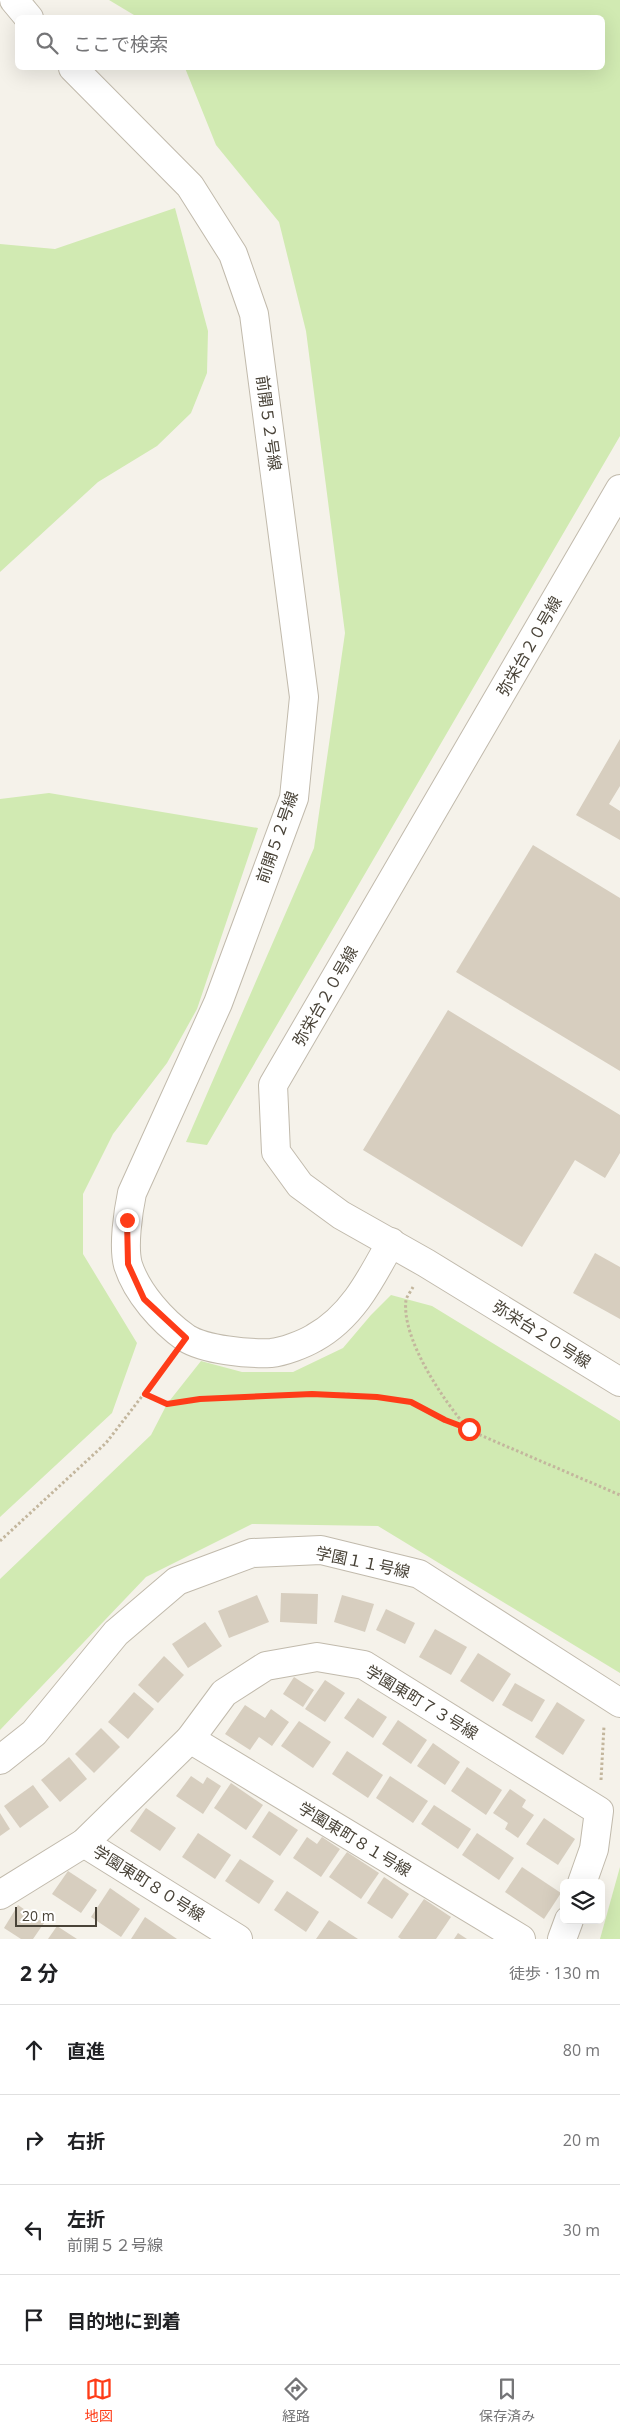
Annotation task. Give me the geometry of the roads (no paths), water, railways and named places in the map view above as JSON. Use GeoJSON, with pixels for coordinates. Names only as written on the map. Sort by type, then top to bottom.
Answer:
{"type":"FeatureCollection","features":[{"type":"Feature","properties":{"kind":"street"},"geometry":{"type":"LineString","coordinates":[[14,0],[26,15]]}},
{"type":"Feature","properties":{"kind":"street","name":"前開５２号線"},"geometry":{"type":"LineString","coordinates":[[75,70],[190,186],[236,263],[254,314],[304,698],[294,798],[218,1003],[132,1193],[127,1220],[128,1264],[144,1299],[186,1338],[198,1343],[230,1350],[273,1353],[314,1339],[351,1310],[391,1242]]}},
{"type":"Feature","properties":{"kind":"street","name":"弥栄台２０号線"},"geometry":{"type":"LineString","coordinates":[[620,490],[273,1085],[276,1152],[300,1185],[341,1215],[426,1262],[620,1382]]}},
{"type":"Feature","properties":{"kind":"street","name":"学園１１号線"},"geometry":{"type":"LineString","coordinates":[[0,1760],[34,1733],[116,1633],[177,1581],[252,1553],[321,1550],[419,1574],[613,1698]]}},
{"type":"Feature","properties":{"kind":"street","name":"学園東町７３号線"},"geometry":{"type":"LineString","coordinates":[[0,1895],[84,1843],[190,1739],[224,1694],[266,1666],[316,1657],[364,1665],[599,1810],[594,1849],[583,1879]]}},
{"type":"Feature","properties":{"kind":"street","name":"学園東町８１号線"},"geometry":{"type":"LineString","coordinates":[[190,1739],[521,1939]]}},
{"type":"Feature","properties":{"kind":"street","name":"学園東町８０号線"},"geometry":{"type":"LineString","coordinates":[[84,1843],[238,1939]]}},
{"type":"Feature","properties":{"kind":"street"},"geometry":{"type":"LineString","coordinates":[[562,1939],[568,1924]]}}]}
